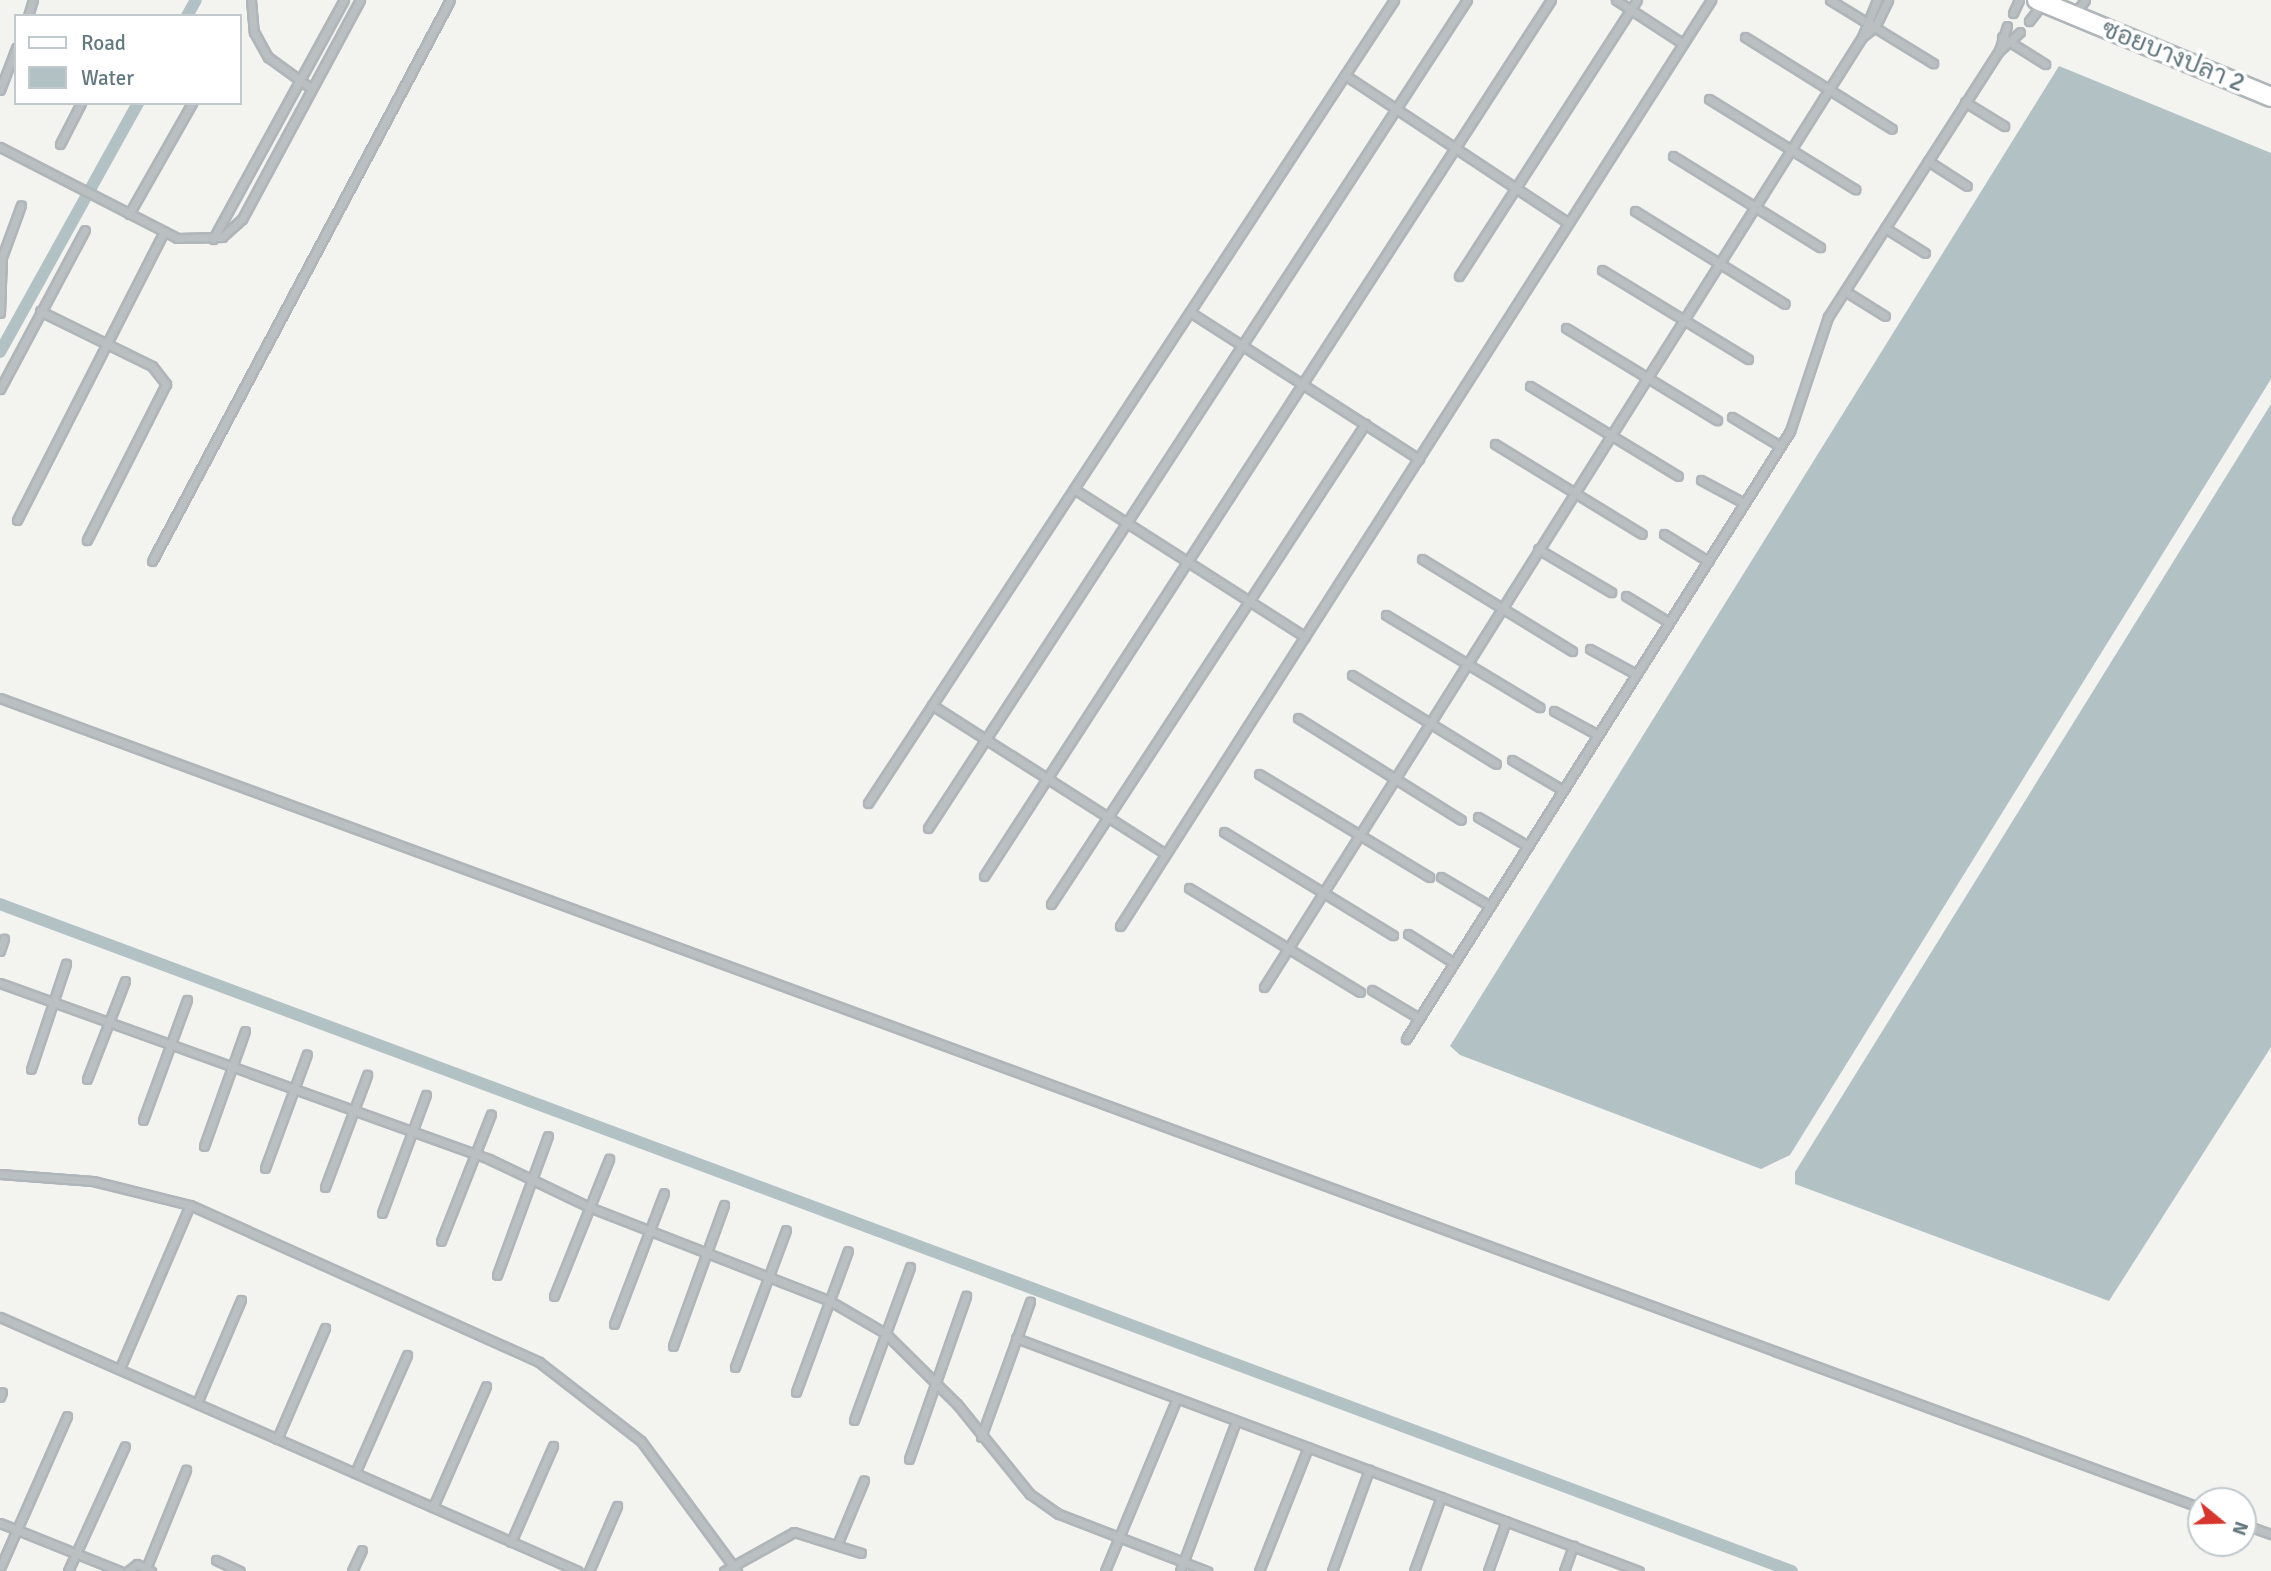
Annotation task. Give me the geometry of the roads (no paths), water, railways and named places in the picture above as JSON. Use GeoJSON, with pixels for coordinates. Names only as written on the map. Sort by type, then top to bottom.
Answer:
{"type":"FeatureCollection","features":[{"type":"Feature","properties":{"kind":"street"},"geometry":{"type":"LineString","coordinates":[[251,0],[260,45],[299,81],[312,89]]}},
{"type":"Feature","properties":{"kind":"street"},"geometry":{"type":"LineString","coordinates":[[212,240],[344,0]]}},
{"type":"Feature","properties":{"kind":"street"},"geometry":{"type":"LineString","coordinates":[[0,147],[164,231],[194,242],[212,240],[242,219],[360,0]]}},
{"type":"Feature","properties":{"kind":"street"},"geometry":{"type":"LineString","coordinates":[[152,561],[450,0]]}},
{"type":"Feature","properties":{"kind":"street"},"geometry":{"type":"LineString","coordinates":[[868,803],[1394,0]]}},
{"type":"Feature","properties":{"kind":"street"},"geometry":{"type":"LineString","coordinates":[[928,828],[1467,0]]}},
{"type":"Feature","properties":{"kind":"street"},"geometry":{"type":"LineString","coordinates":[[984,876],[1551,0]]}},
{"type":"Feature","properties":{"kind":"street"},"geometry":{"type":"LineString","coordinates":[[1616,0],[1682,43]]}},
{"type":"Feature","properties":{"kind":"street"},"geometry":{"type":"LineString","coordinates":[[1459,276],[1637,0]]}},
{"type":"Feature","properties":{"kind":"street"},"geometry":{"type":"LineString","coordinates":[[1120,926],[1711,0]]}},
{"type":"Feature","properties":{"kind":"street"},"geometry":{"type":"LineString","coordinates":[[1830,0],[1933,63]]}},
{"type":"Feature","properties":{"kind":"street"},"geometry":{"type":"LineString","coordinates":[[1862,37],[1877,0]]}},
{"type":"Feature","properties":{"kind":"street"},"geometry":{"type":"LineString","coordinates":[[1264,987],[1827,88],[1862,37],[1875,27],[1888,0]]}},
{"type":"Feature","properties":{"kind":"street"},"geometry":{"type":"LineString","coordinates":[[2013,13],[2020,0]]}},
{"type":"Feature","properties":{"kind":"street"},"geometry":{"type":"LineString","coordinates":[[2073,16],[2085,0]]}},
{"type":"Feature","properties":{"kind":"street"},"geometry":{"type":"LineString","coordinates":[[2029,21],[2040,1]]}},
{"type":"Feature","properties":{"kind":"street","name":"ซอยบางปลา 2"},"geometry":{"type":"LineString","coordinates":[[2040,1],[2271,97]]}},
{"type":"Feature","properties":{"kind":"street"},"geometry":{"type":"LineString","coordinates":[[1406,1039],[1780,446],[1799,412],[1823,327],[1999,51],[2007,26]]}},
{"type":"Feature","properties":{"kind":"street"},"geometry":{"type":"LineString","coordinates":[[1999,51],[2011,44],[2021,32]]}},
{"type":"Feature","properties":{"kind":"street"},"geometry":{"type":"LineString","coordinates":[[1745,37],[1892,129]]}},
{"type":"Feature","properties":{"kind":"street"},"geometry":{"type":"LineString","coordinates":[[2002,37],[2045,64]]}},
{"type":"Feature","properties":{"kind":"street"},"geometry":{"type":"LineString","coordinates":[[0,90],[14,53]]}},
{"type":"Feature","properties":{"kind":"street"},"geometry":{"type":"LineString","coordinates":[[1345,75],[1567,222]]}},
{"type":"Feature","properties":{"kind":"street"},"geometry":{"type":"LineString","coordinates":[[1709,99],[1855,189]]}},
{"type":"Feature","properties":{"kind":"street"},"geometry":{"type":"LineString","coordinates":[[1965,102],[2004,126]]}},
{"type":"Feature","properties":{"kind":"street"},"geometry":{"type":"LineString","coordinates":[[60,145],[80,105]]}},
{"type":"Feature","properties":{"kind":"street"},"geometry":{"type":"LineString","coordinates":[[129,214],[191,105]]}},
{"type":"Feature","properties":{"kind":"street"},"geometry":{"type":"LineString","coordinates":[[1673,156],[1820,247]]}},
{"type":"Feature","properties":{"kind":"street"},"geometry":{"type":"LineString","coordinates":[[1928,161],[1967,186]]}},
{"type":"Feature","properties":{"kind":"street"},"geometry":{"type":"LineString","coordinates":[[0,313],[1,267],[21,205]]}},
{"type":"Feature","properties":{"kind":"street"},"geometry":{"type":"LineString","coordinates":[[1635,211],[1785,304]]}},
{"type":"Feature","properties":{"kind":"street"},"geometry":{"type":"LineString","coordinates":[[1885,228],[1925,253]]}},
{"type":"Feature","properties":{"kind":"street"},"geometry":{"type":"LineString","coordinates":[[0,389],[85,230]]}},
{"type":"Feature","properties":{"kind":"street"},"geometry":{"type":"LineString","coordinates":[[17,520],[164,231]]}},
{"type":"Feature","properties":{"kind":"street"},"geometry":{"type":"LineString","coordinates":[[1602,270],[1748,359]]}},
{"type":"Feature","properties":{"kind":"street"},"geometry":{"type":"LineString","coordinates":[[1845,290],[1885,316]]}},
{"type":"Feature","properties":{"kind":"street"},"geometry":{"type":"LineString","coordinates":[[40,312],[152,366],[166,384],[87,540]]}},
{"type":"Feature","properties":{"kind":"street"},"geometry":{"type":"LineString","coordinates":[[1190,312],[1419,459]]}},
{"type":"Feature","properties":{"kind":"street"},"geometry":{"type":"LineString","coordinates":[[1566,328],[1717,421]]}},
{"type":"Feature","properties":{"kind":"street"},"geometry":{"type":"LineString","coordinates":[[1530,386],[1678,476]]}},
{"type":"Feature","properties":{"kind":"street"},"geometry":{"type":"LineString","coordinates":[[1732,417],[1780,446]]}},
{"type":"Feature","properties":{"kind":"street"},"geometry":{"type":"LineString","coordinates":[[1051,904],[1365,424]]}},
{"type":"Feature","properties":{"kind":"street"},"geometry":{"type":"LineString","coordinates":[[1495,444],[1642,534]]}},
{"type":"Feature","properties":{"kind":"street"},"geometry":{"type":"LineString","coordinates":[[1701,480],[1744,503]]}},
{"type":"Feature","properties":{"kind":"street"},"geometry":{"type":"LineString","coordinates":[[1074,489],[1305,637]]}},
{"type":"Feature","properties":{"kind":"street"},"geometry":{"type":"LineString","coordinates":[[1664,534],[1707,561]]}},
{"type":"Feature","properties":{"kind":"street"},"geometry":{"type":"LineString","coordinates":[[1538,549],[1611,592]]}},
{"type":"Feature","properties":{"kind":"street"},"geometry":{"type":"LineString","coordinates":[[1422,559],[1572,652]]}},
{"type":"Feature","properties":{"kind":"street"},"geometry":{"type":"LineString","coordinates":[[1626,596],[1669,622]]}},
{"type":"Feature","properties":{"kind":"street"},"geometry":{"type":"LineString","coordinates":[[1386,615],[1539,707]]}},
{"type":"Feature","properties":{"kind":"street"},"geometry":{"type":"LineString","coordinates":[[1590,649],[1636,674]]}},
{"type":"Feature","properties":{"kind":"street"},"geometry":{"type":"LineString","coordinates":[[1352,675],[1496,764]]}},
{"type":"Feature","properties":{"kind":"street"},"geometry":{"type":"LineString","coordinates":[[0,698],[2187,1503]]}},
{"type":"Feature","properties":{"kind":"street"},"geometry":{"type":"LineString","coordinates":[[932,705],[1166,854]]}},
{"type":"Feature","properties":{"kind":"street"},"geometry":{"type":"LineString","coordinates":[[1554,711],[1598,735]]}},
{"type":"Feature","properties":{"kind":"street"},"geometry":{"type":"LineString","coordinates":[[1298,718],[1461,820]]}},
{"type":"Feature","properties":{"kind":"street"},"geometry":{"type":"LineString","coordinates":[[1512,760],[1563,790]]}},
{"type":"Feature","properties":{"kind":"street"},"geometry":{"type":"LineString","coordinates":[[1259,774],[1429,877]]}},
{"type":"Feature","properties":{"kind":"street"},"geometry":{"type":"LineString","coordinates":[[1478,817],[1528,846]]}},
{"type":"Feature","properties":{"kind":"street"},"geometry":{"type":"LineString","coordinates":[[1224,832],[1393,935]]}},
{"type":"Feature","properties":{"kind":"street"},"geometry":{"type":"LineString","coordinates":[[1441,877],[1490,906]]}},
{"type":"Feature","properties":{"kind":"street"},"geometry":{"type":"LineString","coordinates":[[1189,888],[1360,992]]}},
{"type":"Feature","properties":{"kind":"street"},"geometry":{"type":"LineString","coordinates":[[1408,934],[1454,963]]}},
{"type":"Feature","properties":{"kind":"street"},"geometry":{"type":"LineString","coordinates":[[0,951],[4,939]]}},
{"type":"Feature","properties":{"kind":"street"},"geometry":{"type":"LineString","coordinates":[[31,1069],[51,1001],[66,964]]}},
{"type":"Feature","properties":{"kind":"street"},"geometry":{"type":"LineString","coordinates":[[87,1079],[125,981]]}},
{"type":"Feature","properties":{"kind":"street"},"geometry":{"type":"LineString","coordinates":[[0,983],[475,1154],[535,1177],[589,1207],[649,1232],[769,1273],[830,1301],[886,1333],[935,1384],[1030,1494],[1119,1538],[1207,1571]]}},
{"type":"Feature","properties":{"kind":"street"},"geometry":{"type":"LineString","coordinates":[[1372,990],[1419,1018]]}},
{"type":"Feature","properties":{"kind":"street"},"geometry":{"type":"LineString","coordinates":[[143,1120],[187,1000]]}},
{"type":"Feature","properties":{"kind":"street"},"geometry":{"type":"LineString","coordinates":[[204,1146],[245,1031]]}},
{"type":"Feature","properties":{"kind":"street"},"geometry":{"type":"LineString","coordinates":[[265,1168],[307,1054]]}},
{"type":"Feature","properties":{"kind":"street"},"geometry":{"type":"LineString","coordinates":[[325,1187],[367,1075]]}},
{"type":"Feature","properties":{"kind":"street"},"geometry":{"type":"LineString","coordinates":[[382,1213],[426,1095]]}},
{"type":"Feature","properties":{"kind":"street"},"geometry":{"type":"LineString","coordinates":[[441,1241],[491,1114]]}},
{"type":"Feature","properties":{"kind":"street"},"geometry":{"type":"LineString","coordinates":[[497,1275],[548,1136]]}},
{"type":"Feature","properties":{"kind":"street"},"geometry":{"type":"LineString","coordinates":[[554,1296],[609,1159]]}},
{"type":"Feature","properties":{"kind":"street"},"geometry":{"type":"LineString","coordinates":[[0,1174],[93,1181],[190,1205],[495,1339],[579,1388],[641,1441],[735,1568]]}},
{"type":"Feature","properties":{"kind":"street"},"geometry":{"type":"LineString","coordinates":[[614,1324],[664,1193]]}},
{"type":"Feature","properties":{"kind":"street"},"geometry":{"type":"LineString","coordinates":[[120,1368],[190,1205]]}},
{"type":"Feature","properties":{"kind":"street"},"geometry":{"type":"LineString","coordinates":[[673,1346],[724,1205]]}},
{"type":"Feature","properties":{"kind":"street"},"geometry":{"type":"LineString","coordinates":[[735,1367],[786,1230]]}},
{"type":"Feature","properties":{"kind":"street"},"geometry":{"type":"LineString","coordinates":[[796,1392],[848,1251]]}},
{"type":"Feature","properties":{"kind":"street"},"geometry":{"type":"LineString","coordinates":[[854,1420],[910,1267]]}},
{"type":"Feature","properties":{"kind":"street"},"geometry":{"type":"LineString","coordinates":[[909,1459],[966,1296]]}},
{"type":"Feature","properties":{"kind":"street"},"geometry":{"type":"LineString","coordinates":[[197,1403],[242,1300]]}},
{"type":"Feature","properties":{"kind":"street"},"geometry":{"type":"LineString","coordinates":[[981,1437],[1030,1303]]}},
{"type":"Feature","properties":{"kind":"street"},"geometry":{"type":"LineString","coordinates":[[0,1317],[578,1571]]}},
{"type":"Feature","properties":{"kind":"street"},"geometry":{"type":"LineString","coordinates":[[278,1439],[325,1328]]}},
{"type":"Feature","properties":{"kind":"street"},"geometry":{"type":"LineString","coordinates":[[1016,1338],[1639,1571]]}},
{"type":"Feature","properties":{"kind":"street"},"geometry":{"type":"LineString","coordinates":[[355,1473],[407,1355]]}},
{"type":"Feature","properties":{"kind":"street"},"geometry":{"type":"LineString","coordinates":[[433,1507],[486,1385]]}},
{"type":"Feature","properties":{"kind":"street"},"geometry":{"type":"LineString","coordinates":[[1105,1571],[1177,1398]]}},
{"type":"Feature","properties":{"kind":"street"},"geometry":{"type":"LineString","coordinates":[[0,1568],[67,1416]]}},
{"type":"Feature","properties":{"kind":"street"},"geometry":{"type":"LineString","coordinates":[[1180,1571],[1237,1421]]}},
{"type":"Feature","properties":{"kind":"street"},"geometry":{"type":"LineString","coordinates":[[68,1571],[125,1446]]}},
{"type":"Feature","properties":{"kind":"street"},"geometry":{"type":"LineString","coordinates":[[511,1542],[553,1446]]}},
{"type":"Feature","properties":{"kind":"street"},"geometry":{"type":"LineString","coordinates":[[1259,1571],[1308,1447]]}},
{"type":"Feature","properties":{"kind":"street"},"geometry":{"type":"LineString","coordinates":[[128,1571],[149,1568],[186,1470]]}},
{"type":"Feature","properties":{"kind":"street"},"geometry":{"type":"LineString","coordinates":[[1332,1571],[1369,1470]]}},
{"type":"Feature","properties":{"kind":"street"},"geometry":{"type":"LineString","coordinates":[[837,1545],[864,1480]]}},
{"type":"Feature","properties":{"kind":"street"},"geometry":{"type":"LineString","coordinates":[[1414,1571],[1441,1497]]}},
{"type":"Feature","properties":{"kind":"street"},"geometry":{"type":"LineString","coordinates":[[589,1571],[617,1506]]}},
{"type":"Feature","properties":{"kind":"street"},"geometry":{"type":"LineString","coordinates":[[1488,1571],[1506,1521]]}},
{"type":"Feature","properties":{"kind":"street"},"geometry":{"type":"LineString","coordinates":[[0,1523],[120,1571]]}},
{"type":"Feature","properties":{"kind":"street"},"geometry":{"type":"LineString","coordinates":[[724,1571],[735,1568],[794,1532],[861,1553]]}},
{"type":"Feature","properties":{"kind":"street"},"geometry":{"type":"LineString","coordinates":[[1564,1571],[1573,1546]]}},
{"type":"Feature","properties":{"kind":"street"},"geometry":{"type":"LineString","coordinates":[[352,1571],[362,1550]]}},
{"type":"Feature","properties":{"kind":"street"},"geometry":{"type":"LineString","coordinates":[[216,1560],[240,1571]]}},
{"type":"Feature","properties":{"kind":"water"},"geometry":{"type":"Polygon","coordinates":[[[2059,66],[2271,153],[2271,379],[1790,1155],[1761,1169],[1460,1055],[1450,1046],[2059,66]]]}},
{"type":"Feature","properties":{"kind":"water"},"geometry":{"type":"Polygon","coordinates":[[[2271,404],[2271,1047],[2109,1301],[1795,1184],[1795,1172],[2271,404]]]}},
{"type":"Feature","properties":{"kind":"waterway"},"geometry":{"type":"LineString","coordinates":[[188,14],[196,0]]}},
{"type":"Feature","properties":{"kind":"waterway"},"geometry":{"type":"LineString","coordinates":[[0,352],[137,105]]}},
{"type":"Feature","properties":{"kind":"waterway"},"geometry":{"type":"LineString","coordinates":[[0,904],[1792,1571]]}}]}
